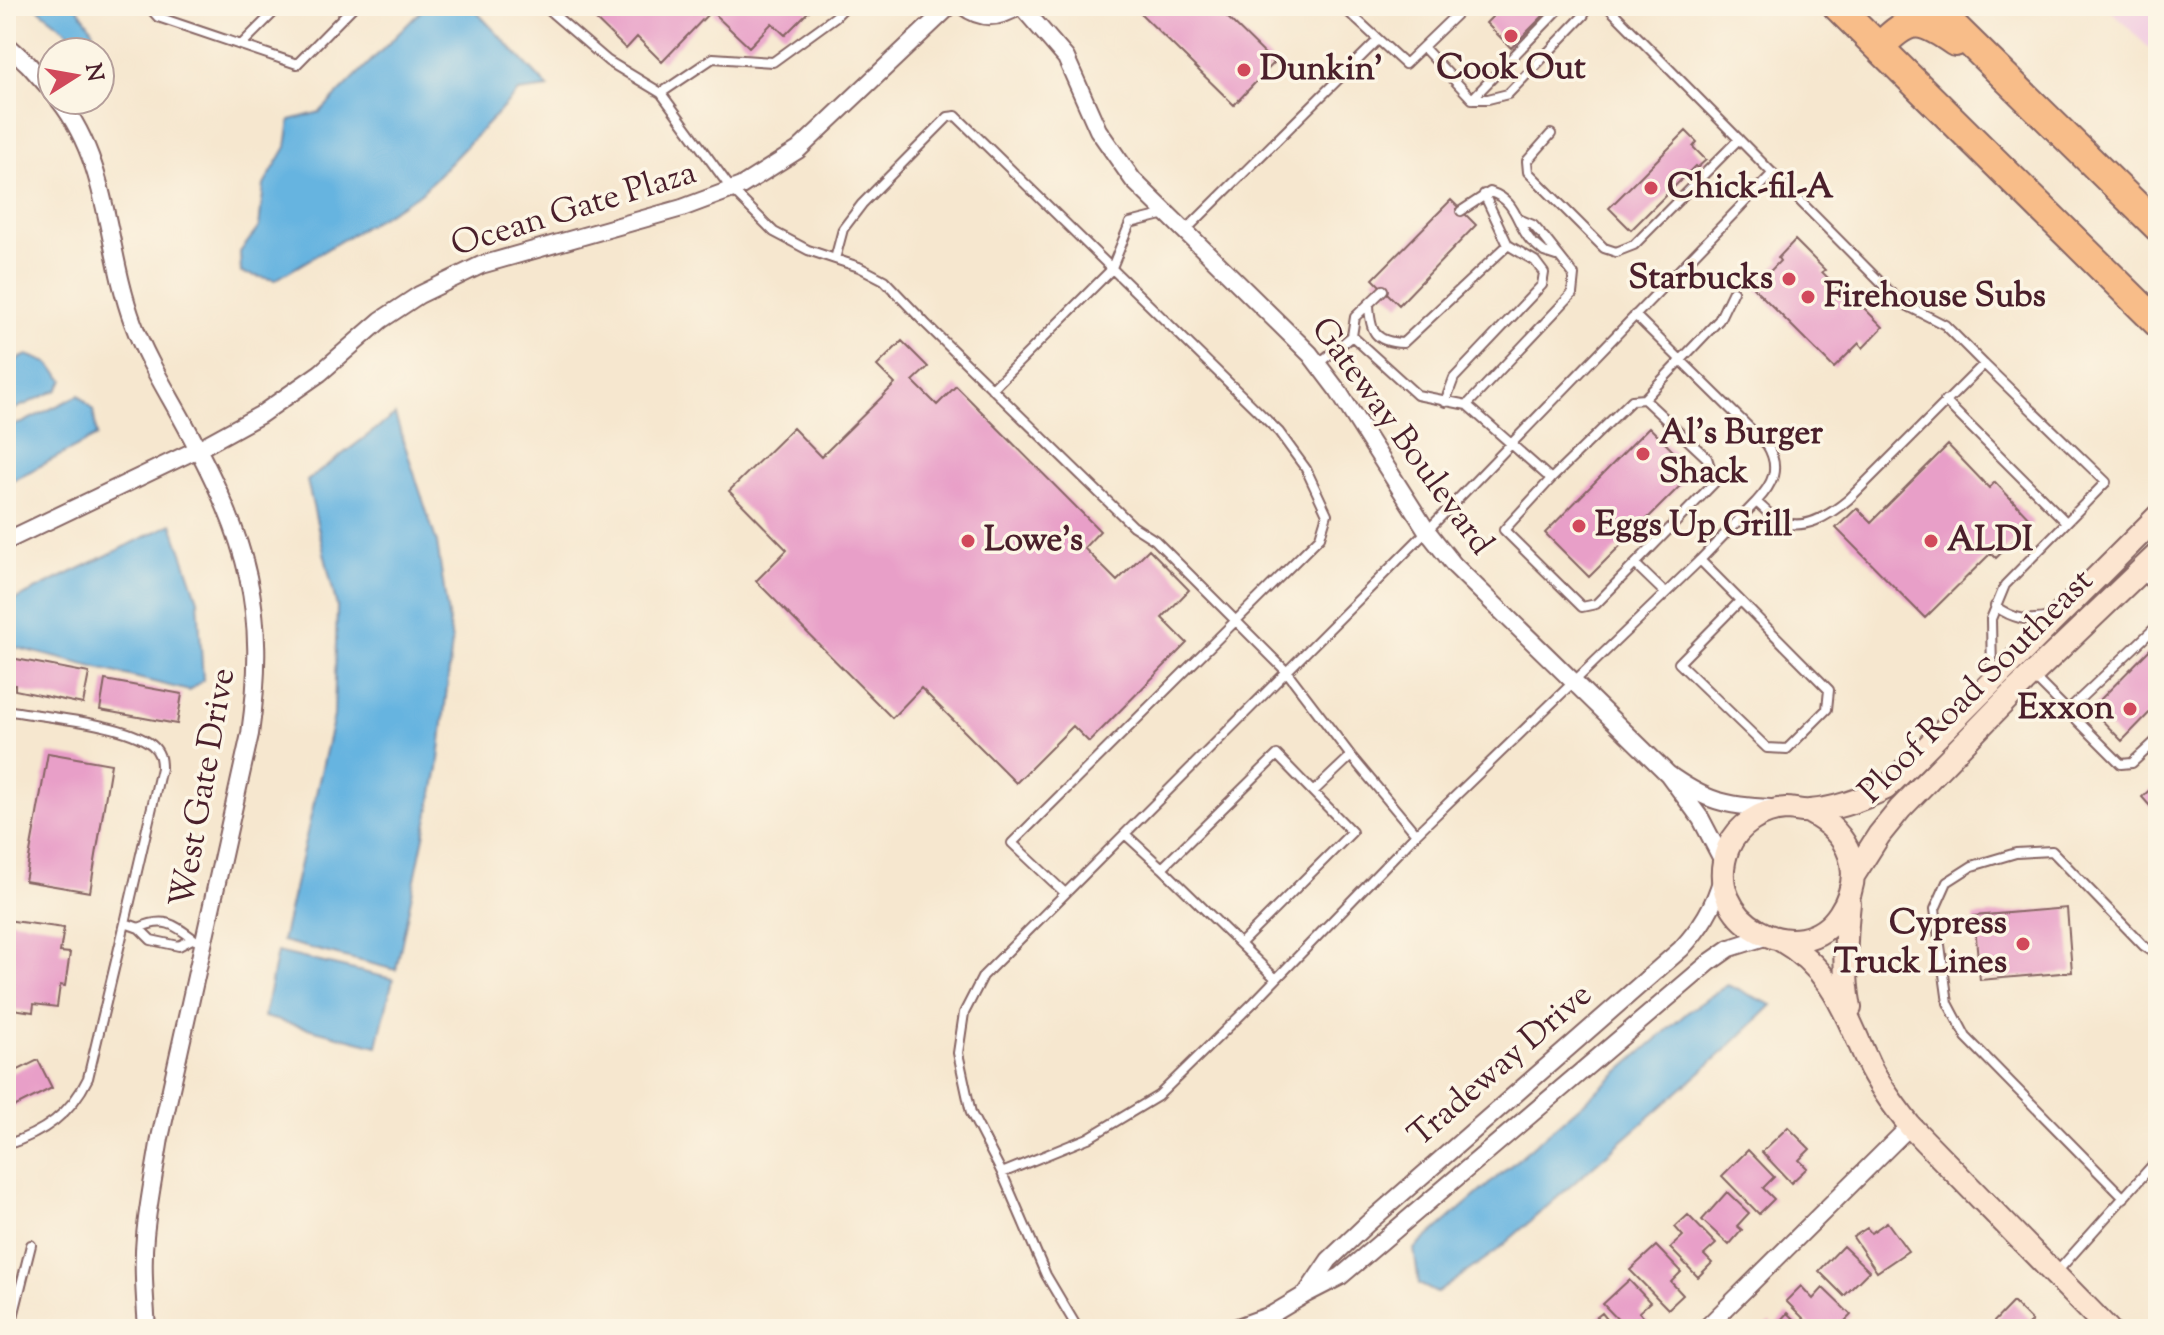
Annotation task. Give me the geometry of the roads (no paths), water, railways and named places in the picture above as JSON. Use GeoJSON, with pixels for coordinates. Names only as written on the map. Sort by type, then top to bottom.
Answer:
{"type":"FeatureCollection","features":[{"type":"Feature","properties":{"kind":"highway"},"geometry":{"type":"LineString","coordinates":[[1837,6],[2158,323]]}},
{"type":"Feature","properties":{"kind":"highway"},"geometry":{"type":"LineString","coordinates":[[1933,6],[2158,227]]}},
{"type":"Feature","properties":{"kind":"highway"},"geometry":{"type":"LineString","coordinates":[[1880,47],[1895,31],[1919,22],[1931,25],[2005,77]]}},
{"type":"Feature","properties":{"kind":"highway"},"geometry":{"type":"LineString","coordinates":[[2055,222],[2158,302]]}},
{"type":"Feature","properties":{"kind":"street","name":"Ocean Gate Plaza"},"geometry":{"type":"LineString","coordinates":[[6,541],[198,449],[260,415],[320,373],[381,320],[451,278],[481,265],[682,208],[732,190],[771,169],[798,150],[950,6]]}},
{"type":"Feature","properties":{"kind":"street"},"geometry":{"type":"LineString","coordinates":[[963,6],[987,17],[999,16],[1020,6]]}},
{"type":"Feature","properties":{"kind":"street","name":"Gateway Boulevard"},"geometry":{"type":"LineString","coordinates":[[1020,6],[1066,58],[1098,130],[1120,164],[1318,364],[1427,531],[1467,579],[1668,774]]}},
{"type":"Feature","properties":{"kind":"street"},"geometry":{"type":"LineString","coordinates":[[6,44],[36,73]]}},
{"type":"Feature","properties":{"kind":"street","name":"West Gate Drive"},"geometry":{"type":"LineString","coordinates":[[69,116],[92,161],[122,291],[134,325],[235,526],[255,606],[258,647],[257,688],[250,734],[199,941],[152,1187],[145,1237],[147,1329]]}},
{"type":"Feature","properties":{"kind":"street","name":"Ploof Road Southeast"},"geometry":{"type":"LineString","coordinates":[[1799,810],[1860,801],[1886,788],[2158,516]]}},
{"type":"Feature","properties":{"kind":"street","name":"Ploof Road Southeast"},"geometry":{"type":"LineString","coordinates":[[1855,1028],[1846,989],[1845,941],[1851,887],[1879,835],[1900,809],[2033,675],[2158,554]]}},
{"type":"Feature","properties":{"kind":"street"},"geometry":{"type":"LineString","coordinates":[[1668,774],[1697,795],[1739,806],[1799,810],[1827,822],[1841,837],[1851,855],[1851,887],[1838,916],[1821,931],[1801,938],[1773,938],[1750,927],[1736,913],[1726,896],[1723,870],[1701,819],[1668,774]]}},
{"type":"Feature","properties":{"kind":"street"},"geometry":{"type":"LineString","coordinates":[[1723,870],[1729,846],[1753,818],[1771,811],[1799,810]]}},
{"type":"Feature","properties":{"kind":"street","name":"Tradeway Drive"},"geometry":{"type":"LineString","coordinates":[[1306,1294],[1329,1260],[1367,1224],[1681,949],[1703,924],[1717,898],[1723,870]]}},
{"type":"Feature","properties":{"kind":"street","name":"Ploof Road Southeast"},"geometry":{"type":"LineString","coordinates":[[1773,938],[1810,962],[1836,991],[1871,1068],[1886,1095],[1910,1126],[2108,1329]]}},
{"type":"Feature","properties":{"kind":"street","name":"Tradeway Drive"},"geometry":{"type":"LineString","coordinates":[[1232,1329],[1258,1325],[1341,1276],[1710,962],[1730,948],[1773,938]]}},
{"type":"Feature","properties":{"kind":"street"},"geometry":{"type":"LineString","coordinates":[[1705,1329],[1910,1126]]}},
{"type":"Feature","properties":{"kind":"lane"},"geometry":{"type":"LineString","coordinates":[[148,6],[158,17],[297,64],[354,6]]}},
{"type":"Feature","properties":{"kind":"lane"},"geometry":{"type":"LineString","coordinates":[[241,45],[280,6]]}},
{"type":"Feature","properties":{"kind":"lane"},"geometry":{"type":"LineString","coordinates":[[544,6],[608,61],[661,93],[732,190],[774,232],[808,250],[884,280],[992,389],[1133,526],[1155,540],[1287,672],[1416,834]]}},
{"type":"Feature","properties":{"kind":"lane"},"geometry":{"type":"LineString","coordinates":[[661,93],[713,58],[773,62],[846,6]]}},
{"type":"Feature","properties":{"kind":"lane"},"geometry":{"type":"LineString","coordinates":[[1345,7],[1405,64],[1465,6]]}},
{"type":"Feature","properties":{"kind":"lane"},"geometry":{"type":"LineString","coordinates":[[1472,99],[1562,6]]}},
{"type":"Feature","properties":{"kind":"lane"},"geometry":{"type":"LineString","coordinates":[[1423,47],[1472,99],[1508,94],[1584,15],[1584,6]]}},
{"type":"Feature","properties":{"kind":"lane"},"geometry":{"type":"LineString","coordinates":[[1607,6],[1900,302],[1945,325],[2106,482],[2011,576],[1995,606],[1990,635],[1992,680]]}},
{"type":"Feature","properties":{"kind":"lane"},"geometry":{"type":"LineString","coordinates":[[1185,231],[1378,40]]}},
{"type":"Feature","properties":{"kind":"lane"},"geometry":{"type":"LineString","coordinates":[[835,259],[843,229],[862,204],[948,117],[956,116],[1279,432],[1306,469],[1327,514],[1320,537],[1012,843],[1065,893]]}},
{"type":"Feature","properties":{"kind":"lane"},"geometry":{"type":"LineString","coordinates":[[1551,134],[1527,161],[1528,172],[1604,248],[1616,252],[1634,245],[1739,139]]}},
{"type":"Feature","properties":{"kind":"lane"},"geometry":{"type":"LineString","coordinates":[[1078,1329],[1046,1275],[1002,1173],[971,1113],[958,1053],[964,1013],[983,976],[1427,531],[1773,173]]}},
{"type":"Feature","properties":{"kind":"lane"},"geometry":{"type":"LineString","coordinates":[[1461,211],[1484,194],[1490,192],[1501,196],[1521,220],[1524,232],[1534,243],[1544,252],[1557,256]]}},
{"type":"Feature","properties":{"kind":"lane"},"geometry":{"type":"LineString","coordinates":[[1445,402],[1454,378],[1542,285],[1544,273],[1535,261],[1508,245],[1484,194]]}},
{"type":"Feature","properties":{"kind":"lane"},"geometry":{"type":"LineString","coordinates":[[992,389],[1111,270],[1130,223],[1167,214]]}},
{"type":"Feature","properties":{"kind":"lane"},"geometry":{"type":"LineString","coordinates":[[1467,405],[1572,294],[1574,275],[1533,225],[1521,220]]}},
{"type":"Feature","properties":{"kind":"lane"},"geometry":{"type":"LineString","coordinates":[[1369,304],[1369,321],[1374,333],[1387,342],[1403,343],[1508,245]]}},
{"type":"Feature","properties":{"kind":"lane"},"geometry":{"type":"LineString","coordinates":[[1318,364],[1352,336],[1355,317],[1383,290]]}},
{"type":"Feature","properties":{"kind":"lane"},"geometry":{"type":"LineString","coordinates":[[1644,399],[1707,458],[1715,482],[1596,604],[1582,607],[1504,530],[1632,400],[1644,399],[1719,320],[1733,291]]}},
{"type":"Feature","properties":{"kind":"lane"},"geometry":{"type":"LineString","coordinates":[[1002,1173],[1088,1138],[1158,1096],[1416,834],[1756,502],[1774,477],[1772,453],[1767,445],[1635,315]]}},
{"type":"Feature","properties":{"kind":"lane"},"geometry":{"type":"LineString","coordinates":[[1352,336],[1417,395],[1467,405],[1551,479]]}},
{"type":"Feature","properties":{"kind":"lane"},"geometry":{"type":"LineString","coordinates":[[1756,502],[1776,519],[1789,524],[1826,516],[1849,499],[1984,364]]}},
{"type":"Feature","properties":{"kind":"lane"},"geometry":{"type":"LineString","coordinates":[[1945,401],[2065,521]]}},
{"type":"Feature","properties":{"kind":"lane"},"geometry":{"type":"LineString","coordinates":[[1700,560],[1829,690],[1827,709],[1787,749],[1767,748],[1679,663],[1739,602]]}},
{"type":"Feature","properties":{"kind":"lane"},"geometry":{"type":"LineString","coordinates":[[1635,564],[1665,593]]}},
{"type":"Feature","properties":{"kind":"lane"},"geometry":{"type":"LineString","coordinates":[[2140,572],[2158,592]]}},
{"type":"Feature","properties":{"kind":"lane"},"geometry":{"type":"LineString","coordinates":[[1995,606],[2008,615],[2027,620],[2060,615]]}},
{"type":"Feature","properties":{"kind":"lane"},"geometry":{"type":"LineString","coordinates":[[2068,710],[2158,625]]}},
{"type":"Feature","properties":{"kind":"lane"},"geometry":{"type":"LineString","coordinates":[[2033,675],[2121,764],[2132,763],[2158,739]]}},
{"type":"Feature","properties":{"kind":"lane"},"geometry":{"type":"LineString","coordinates":[[6,710],[136,735],[154,746],[161,757],[161,768],[88,1078],[81,1094],[49,1127],[6,1145]]}},
{"type":"Feature","properties":{"kind":"lane"},"geometry":{"type":"LineString","coordinates":[[1162,868],[1277,755],[1352,832],[1240,944]]}},
{"type":"Feature","properties":{"kind":"lane"},"geometry":{"type":"LineString","coordinates":[[1313,792],[1351,756]]}},
{"type":"Feature","properties":{"kind":"lane"},"geometry":{"type":"LineString","coordinates":[[1125,834],[1276,979]]}},
{"type":"Feature","properties":{"kind":"lane"},"geometry":{"type":"LineString","coordinates":[[2124,1198],[1966,1037],[1948,1003],[1935,909],[1947,882],[1972,866],[2016,853],[2052,851],[2144,946],[2158,955]]}},
{"type":"Feature","properties":{"kind":"lane"},"geometry":{"type":"LineString","coordinates":[[139,928],[155,921],[183,927],[199,941]]}},
{"type":"Feature","properties":{"kind":"lane"},"geometry":{"type":"LineString","coordinates":[[125,923],[139,928],[151,940],[179,946],[199,941]]}},
{"type":"Feature","properties":{"kind":"lane"},"geometry":{"type":"LineString","coordinates":[[2055,1274],[2158,1159]]}},
{"type":"Feature","properties":{"kind":"lane"},"geometry":{"type":"LineString","coordinates":[[10,1329],[31,1245]]}},
{"type":"Feature","properties":{"kind":"water"},"geometry":{"type":"Polygon","coordinates":[[[35,6],[76,6],[93,30],[93,36],[73,36],[35,6]]]}},
{"type":"Feature","properties":{"kind":"water"},"geometry":{"type":"Polygon","coordinates":[[[426,6],[471,6],[549,88],[518,92],[421,193],[275,280],[241,273],[240,252],[259,227],[264,185],[286,147],[290,120],[320,112],[426,6]]]}},
{"type":"Feature","properties":{"kind":"water"},"geometry":{"type":"Polygon","coordinates":[[[27,355],[48,363],[64,380],[57,390],[6,413],[6,365],[27,355]]]}},
{"type":"Feature","properties":{"kind":"water"},"geometry":{"type":"Polygon","coordinates":[[[79,395],[93,410],[97,436],[6,482],[6,426],[22,423],[79,395]]]}},
{"type":"Feature","properties":{"kind":"water"},"geometry":{"type":"Polygon","coordinates":[[[395,415],[437,543],[452,642],[438,769],[396,970],[282,941],[334,716],[337,607],[307,481],[395,415]]]}},
{"type":"Feature","properties":{"kind":"water"},"geometry":{"type":"Polygon","coordinates":[[[172,524],[198,600],[203,680],[189,691],[6,645],[6,604],[172,524]]]}},
{"type":"Feature","properties":{"kind":"water"},"geometry":{"type":"Polygon","coordinates":[[[277,952],[393,979],[377,1046],[264,1017],[277,952]]]}},
{"type":"Feature","properties":{"kind":"water"},"geometry":{"type":"Polygon","coordinates":[[[1727,985],[1772,1005],[1727,1049],[1495,1252],[1437,1293],[1419,1284],[1414,1249],[1688,1012],[1727,985]]]}},
{"type":"Feature","properties":{"kind":"place","name":"Cook Out"},"geometry":{"type":"Point","coordinates":[1511,36]}},
{"type":"Feature","properties":{"kind":"place","name":"Dunkin'"},"geometry":{"type":"Point","coordinates":[1244,70]}},
{"type":"Feature","properties":{"kind":"place","name":"Chick-fil-A"},"geometry":{"type":"Point","coordinates":[1651,188]}},
{"type":"Feature","properties":{"kind":"place","name":"Starbucks"},"geometry":{"type":"Point","coordinates":[1789,279]}},
{"type":"Feature","properties":{"kind":"place","name":"Firehouse Subs"},"geometry":{"type":"Point","coordinates":[1808,297]}},
{"type":"Feature","properties":{"kind":"place","name":"Al's Burger Shack"},"geometry":{"type":"Point","coordinates":[1643,454]}},
{"type":"Feature","properties":{"kind":"place","name":"Eggs Up Grill"},"geometry":{"type":"Point","coordinates":[1579,526]}},
{"type":"Feature","properties":{"kind":"place","name":"Lowe's"},"geometry":{"type":"Point","coordinates":[968,541]}},
{"type":"Feature","properties":{"kind":"place","name":"ALDI"},"geometry":{"type":"Point","coordinates":[1931,541]}},
{"type":"Feature","properties":{"kind":"place","name":"Exxon"},"geometry":{"type":"Point","coordinates":[2130,709]}},
{"type":"Feature","properties":{"kind":"place","name":"Cypress Truck Lines"},"geometry":{"type":"Point","coordinates":[2023,944]}}]}
